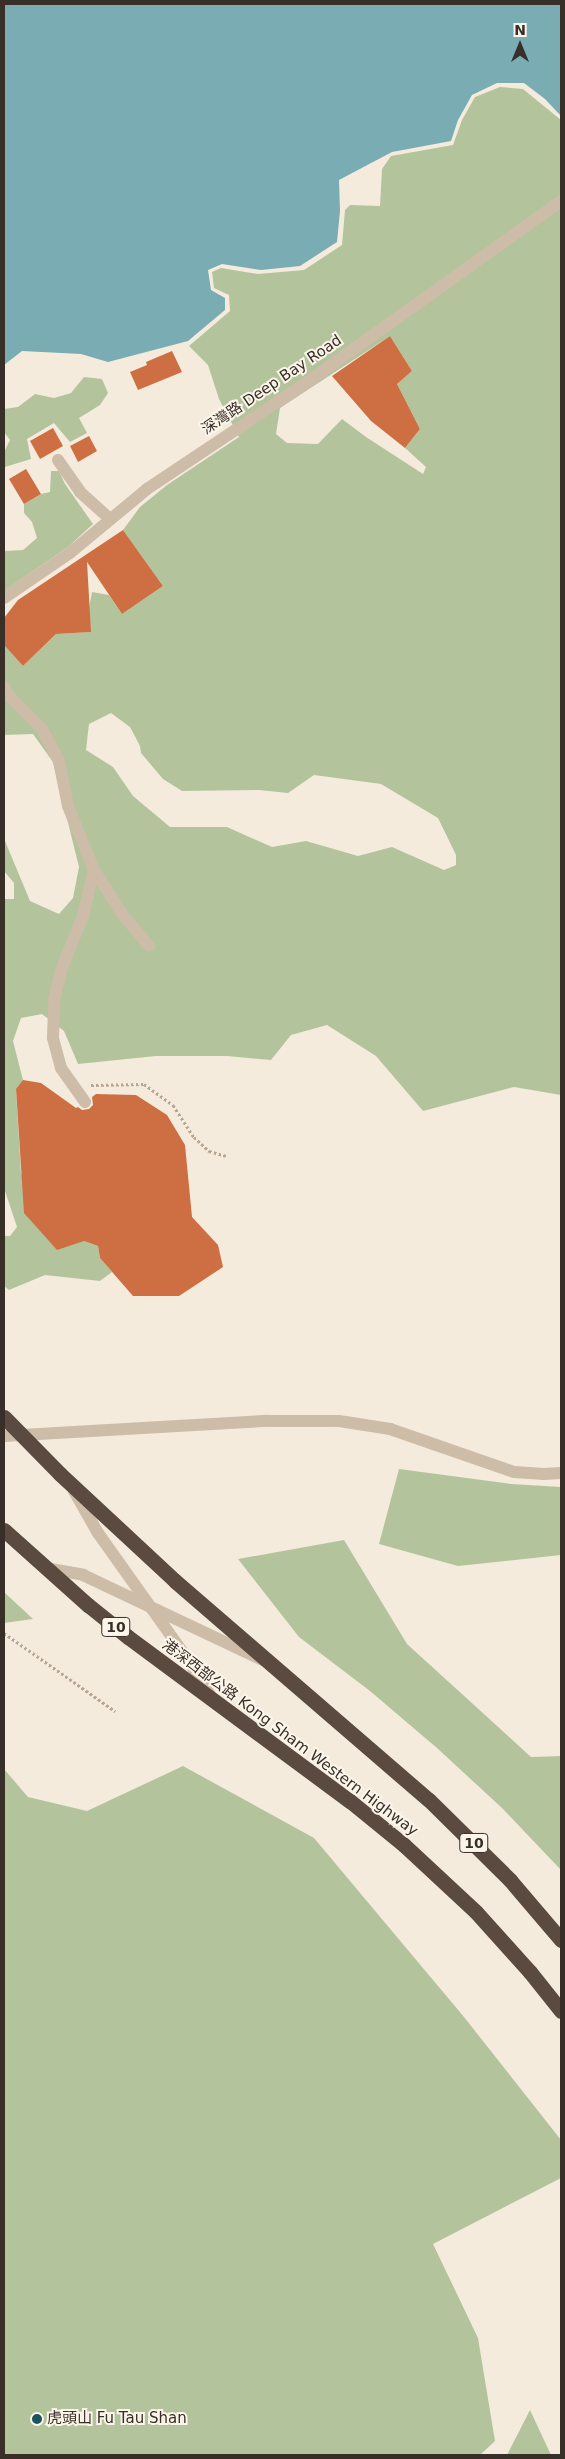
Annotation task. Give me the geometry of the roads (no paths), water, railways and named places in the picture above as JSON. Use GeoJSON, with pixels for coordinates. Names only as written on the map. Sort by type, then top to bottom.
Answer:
{"type":"FeatureCollection","features":[{"type":"Feature","properties":{"kind":"highway","name":"10"},"geometry":{"type":"LineString","coordinates":[[4,1417],[65,1478],[140,1548],[378,1754],[462,1831],[510,1880],[561,1940]]}},
{"type":"Feature","properties":{"kind":"highway","name":"港深西部公路 Kong Sham Western Highway"},"geometry":{"type":"LineString","coordinates":[[4,1530],[128,1637],[350,1801],[404,1845],[476,1912],[560,2011]]}},
{"type":"Feature","properties":{"kind":"street","name":"深灣路 Deep Bay Road"},"geometry":{"type":"LineString","coordinates":[[4,598],[70,553],[147,489],[314,378],[561,201]]}},
{"type":"Feature","properties":{"kind":"street"},"geometry":{"type":"LineString","coordinates":[[58,460],[80,492],[110,519]]}},
{"type":"Feature","properties":{"kind":"street"},"geometry":{"type":"LineString","coordinates":[[4,687],[10,697],[42,729],[59,761],[68,806],[94,870],[123,915],[149,946]]}},
{"type":"Feature","properties":{"kind":"street"},"geometry":{"type":"LineString","coordinates":[[85,1102],[61,1068],[53,1038],[54,1000],[63,965],[83,916],[94,870]]}},
{"type":"Feature","properties":{"kind":"street"},"geometry":{"type":"LineString","coordinates":[[4,1436],[268,1421],[339,1422],[390,1429],[514,1472],[561,1473]]}},
{"type":"Feature","properties":{"kind":"street"},"geometry":{"type":"LineString","coordinates":[[65,1478],[98,1533],[214,1701]]}},
{"type":"Feature","properties":{"kind":"street"},"geometry":{"type":"LineString","coordinates":[[46,1568],[82,1575],[151,1609],[270,1662]]}},
{"type":"Feature","properties":{"kind":"water"},"geometry":{"type":"Polygon","coordinates":[[[4,4],[561,4],[561,116],[545,99],[524,83],[497,83],[472,95],[458,120],[451,141],[392,152],[339,180],[340,211],[337,242],[300,266],[261,270],[222,264],[208,270],[211,290],[225,298],[225,310],[188,341],[108,362],[81,354],[22,351],[4,365],[4,4]]]}},
{"type":"Feature","properties":{"kind":"place","name":"虎頭山 Fu Tau Shan"},"geometry":{"type":"Point","coordinates":[37,2419]}}]}
